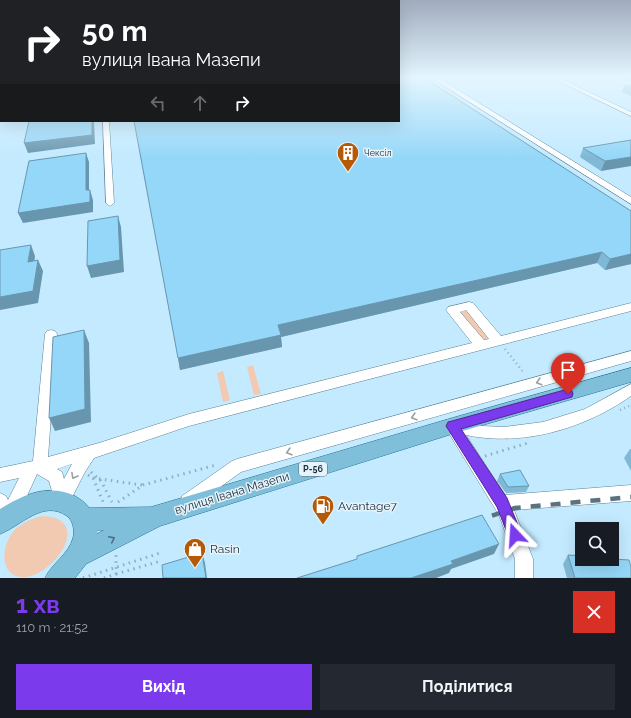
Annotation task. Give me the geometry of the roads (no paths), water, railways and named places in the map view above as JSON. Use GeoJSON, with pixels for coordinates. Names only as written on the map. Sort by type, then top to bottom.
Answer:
{"type":"FeatureCollection","features":[{"type":"Feature","properties":{"kind":"main road","name":"вулиця Івана Мазепи"},"geometry":{"type":"LineString","coordinates":[[80,567],[86,530],[84,519],[164,514],[452,426],[631,375]]}},
{"type":"Feature","properties":{"kind":"main road"},"geometry":{"type":"LineString","coordinates":[[2,516],[36,502],[62,500],[75,507],[84,519]]}},
{"type":"Feature","properties":{"kind":"main road","name":"вулиця Івана Мазепи"},"geometry":{"type":"LineString","coordinates":[[58,578],[71,565],[80,567],[164,514]]}},
{"type":"Feature","properties":{"kind":"street"},"geometry":{"type":"LineString","coordinates":[[476,104],[631,201]]}},
{"type":"Feature","properties":{"kind":"street"},"geometry":{"type":"LineString","coordinates":[[610,104],[631,114]]}},
{"type":"Feature","properties":{"kind":"street"},"geometry":{"type":"LineString","coordinates":[[106,122],[110,203]]}},
{"type":"Feature","properties":{"kind":"street"},"geometry":{"type":"LineString","coordinates":[[480,345],[452,310],[469,306],[498,341]]}},
{"type":"Feature","properties":{"kind":"street"},"geometry":{"type":"LineString","coordinates":[[0,475],[89,453],[176,424],[631,307]]}},
{"type":"Feature","properties":{"kind":"street"},"geometry":{"type":"LineString","coordinates":[[2,516],[36,467],[51,334]]}},
{"type":"Feature","properties":{"kind":"street"},"geometry":{"type":"LineString","coordinates":[[164,514],[237,466],[631,356]]}},
{"type":"Feature","properties":{"kind":"street"},"geometry":{"type":"LineString","coordinates":[[452,426],[495,433],[512,433],[530,430],[581,416],[604,406],[631,389]]}},
{"type":"Feature","properties":{"kind":"street"},"geometry":{"type":"LineString","coordinates":[[452,426],[502,503],[524,559],[524,578]]}},
{"type":"Feature","properties":{"kind":"street"},"geometry":{"type":"LineString","coordinates":[[62,500],[78,467],[89,453]]}},
{"type":"Feature","properties":{"kind":"street"},"geometry":{"type":"LineString","coordinates":[[36,467],[56,477],[62,500]]}},
{"type":"Feature","properties":{"kind":"street"},"geometry":{"type":"LineString","coordinates":[[502,503],[631,493]]}},
{"type":"Feature","properties":{"kind":"railway"},"geometry":{"type":"LineString","coordinates":[[473,522],[515,508],[631,497]]}},
{"type":"Feature","properties":{"kind":"place","name":"Чексіл"},"geometry":{"type":"Point","coordinates":[348,172]}},
{"type":"Feature","properties":{"kind":"place","name":"Avantage7"},"geometry":{"type":"Point","coordinates":[323,526]}},
{"type":"Feature","properties":{"kind":"place","name":"Rasin"},"geometry":{"type":"Point","coordinates":[195,568]}}]}
